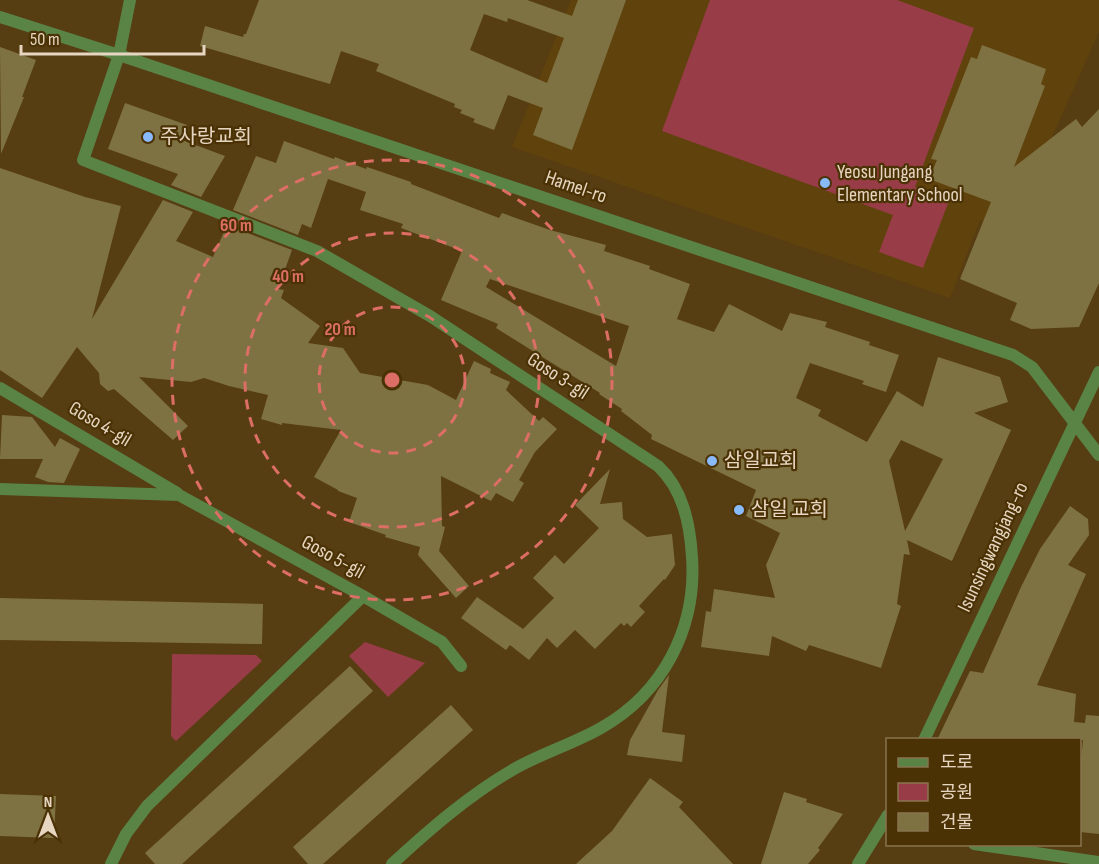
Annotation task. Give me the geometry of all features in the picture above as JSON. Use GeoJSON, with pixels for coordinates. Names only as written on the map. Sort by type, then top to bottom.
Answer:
{"type":"FeatureCollection","features":[{"type":"Feature","properties":{"kind":"street","name":"Goso 3-gil"},"geometry":{"type":"LineString","coordinates":[[130,0],[119,55],[83,160],[318,251],[430,316],[652,461],[663,470],[684,507],[691,537],[693,569],[690,606],[671,660],[659,679],[632,707],[603,727],[520,766],[470,798],[433,826],[392,864]]}},
{"type":"Feature","properties":{"kind":"street","name":"Hamel-ro"},"geometry":{"type":"LineString","coordinates":[[0,17],[1013,355],[1032,367],[1099,455]]}},
{"type":"Feature","properties":{"kind":"street","name":"Isunsingwangjang-ro"},"geometry":{"type":"LineString","coordinates":[[925,738],[1073,422],[1099,372]]}},
{"type":"Feature","properties":{"kind":"street","name":"Goso 4-gil"},"geometry":{"type":"LineString","coordinates":[[0,388],[179,495]]}},
{"type":"Feature","properties":{"kind":"street","name":"Goso 5-gil"},"geometry":{"type":"LineString","coordinates":[[0,489],[179,495],[363,596],[147,806],[126,834],[111,864]]}},
{"type":"Feature","properties":{"kind":"street"},"geometry":{"type":"LineString","coordinates":[[363,596],[442,642],[461,666]]}},
{"type":"Feature","properties":{"kind":"street"},"geometry":{"type":"LineString","coordinates":[[858,864],[883,832]]}},
{"type":"Feature","properties":{"kind":"street"},"geometry":{"type":"LineString","coordinates":[[988,846],[1099,862]]}},
{"type":"Feature","properties":{"kind":"shaded area","name":"Yeosu Jungang Elementary School"},"geometry":{"type":"Polygon","coordinates":[[[571,0],[1099,0],[1099,32],[1010,231],[980,220],[950,298],[512,147],[571,0]]]}},
{"type":"Feature","properties":{"kind":"green space"},"geometry":{"type":"Polygon","coordinates":[[[710,0],[897,0],[974,28],[915,187],[949,201],[923,268],[879,252],[893,215],[662,131],[710,0]]]}},
{"type":"Feature","properties":{"kind":"green space"},"geometry":{"type":"Polygon","coordinates":[[[365,642],[425,663],[388,697],[349,656],[365,642]]]}},
{"type":"Feature","properties":{"kind":"green space"},"geometry":{"type":"Polygon","coordinates":[[[172,654],[256,655],[262,661],[176,741],[171,736],[172,654]]]}},
{"type":"Feature","properties":{"kind":"building"},"geometry":{"type":"Polygon","coordinates":[[[259,0],[527,0],[572,16],[578,0],[626,0],[572,150],[533,135],[543,108],[508,95],[494,130],[473,122],[475,119],[460,113],[462,110],[454,107],[455,104],[376,71],[379,64],[341,51],[330,84],[200,46],[205,26],[243,37],[259,0]],[[484,14],[470,50],[547,83],[564,38],[508,18],[507,22],[484,14]]]}},
{"type":"Feature","properties":{"kind":"building"},"geometry":{"type":"Polygon","coordinates":[[[982,45],[1046,69],[1041,84],[1045,86],[1014,167],[1076,119],[1082,127],[1099,109],[1099,283],[1079,327],[1031,329],[1010,320],[1017,303],[960,279],[991,202],[929,179],[937,160],[931,159],[971,57],[977,59],[982,45]]]}},
{"type":"Feature","properties":{"kind":"building"},"geometry":{"type":"Polygon","coordinates":[[[0,47],[36,60],[1,154],[0,47]]]}},
{"type":"Feature","properties":{"kind":"building","name":"주사랑교회"},"geometry":{"type":"Polygon","coordinates":[[[125,103],[187,125],[182,140],[225,156],[201,197],[171,185],[178,174],[108,149],[125,103]]]}},
{"type":"Feature","properties":{"kind":"building"},"geometry":{"type":"Polygon","coordinates":[[[284,141],[411,182],[411,184],[499,218],[502,213],[550,230],[606,245],[604,251],[650,266],[649,269],[690,284],[677,319],[714,332],[729,304],[782,331],[790,313],[827,322],[825,327],[870,342],[869,345],[899,355],[886,392],[862,384],[864,381],[810,363],[796,398],[821,410],[818,416],[867,442],[897,391],[923,407],[938,357],[1000,377],[1008,402],[974,413],[1011,430],[952,561],[907,540],[910,555],[904,554],[897,604],[901,606],[881,668],[809,645],[806,651],[772,636],[769,656],[701,647],[706,611],[711,612],[714,589],[775,598],[766,565],[780,533],[746,516],[756,490],[651,439],[652,435],[621,411],[622,409],[496,328],[498,324],[441,300],[462,251],[401,228],[403,224],[360,210],[366,192],[328,179],[311,228],[302,224],[298,235],[233,210],[256,156],[276,163],[284,141]],[[490,279],[486,287],[616,366],[629,326],[490,279]],[[901,440],[889,461],[905,531],[943,459],[901,440]]]}},
{"type":"Feature","properties":{"kind":"building"},"geometry":{"type":"Polygon","coordinates":[[[0,168],[85,197],[121,206],[92,319],[163,200],[193,212],[176,241],[213,257],[227,225],[292,250],[278,289],[284,290],[281,298],[320,326],[308,343],[343,348],[360,373],[428,385],[456,400],[474,361],[491,369],[490,373],[510,382],[506,390],[539,421],[543,417],[557,429],[535,452],[519,480],[524,483],[513,502],[496,493],[491,501],[441,476],[442,526],[445,527],[439,551],[469,586],[456,598],[418,555],[420,547],[385,537],[386,535],[349,522],[357,498],[338,491],[314,477],[341,430],[282,423],[282,425],[261,419],[268,395],[204,378],[191,382],[139,377],[188,426],[173,440],[114,389],[108,391],[100,384],[99,373],[77,347],[42,398],[0,370],[0,168]]]}},
{"type":"Feature","properties":{"kind":"building"},"geometry":{"type":"Polygon","coordinates":[[[2,415],[32,417],[55,447],[60,438],[80,449],[64,483],[48,482],[35,477],[43,459],[0,459],[2,415]]]}},
{"type":"Feature","properties":{"kind":"building"},"geometry":{"type":"Polygon","coordinates":[[[610,469],[600,504],[622,502],[623,519],[647,537],[672,534],[675,565],[665,580],[639,606],[645,612],[631,627],[627,623],[624,626],[621,623],[595,649],[575,630],[557,648],[547,638],[529,660],[510,645],[506,650],[461,618],[477,597],[523,629],[554,598],[533,578],[555,555],[564,564],[599,528],[575,505],[610,469]]]}},
{"type":"Feature","properties":{"kind":"building"},"geometry":{"type":"Polygon","coordinates":[[[1070,506],[1088,519],[1089,535],[1068,565],[1086,574],[1037,685],[1076,694],[1074,722],[1085,723],[1086,715],[1099,716],[1099,834],[1081,832],[1083,740],[1081,738],[938,738],[970,671],[983,673],[1040,549],[1070,506]]]}},
{"type":"Feature","properties":{"kind":"building"},"geometry":{"type":"Polygon","coordinates":[[[0,598],[263,604],[262,644],[0,640],[0,598]]]}},
{"type":"Feature","properties":{"kind":"building"},"geometry":{"type":"Polygon","coordinates":[[[350,666],[373,691],[182,864],[155,864],[145,853],[350,666]]]}},
{"type":"Feature","properties":{"kind":"building"},"geometry":{"type":"Polygon","coordinates":[[[669,675],[662,732],[685,735],[682,762],[627,755],[630,740],[669,675]]]}},
{"type":"Feature","properties":{"kind":"building"},"geometry":{"type":"Polygon","coordinates":[[[451,705],[473,730],[323,864],[308,864],[293,847],[451,705]]]}},
{"type":"Feature","properties":{"kind":"building"},"geometry":{"type":"Polygon","coordinates":[[[650,778],[683,802],[679,807],[733,864],[576,864],[612,831],[650,778]]]}},
{"type":"Feature","properties":{"kind":"building"},"geometry":{"type":"Polygon","coordinates":[[[784,792],[843,814],[818,848],[820,850],[808,864],[761,864],[784,792]]]}},
{"type":"Feature","properties":{"kind":"building"},"geometry":{"type":"Polygon","coordinates":[[[0,794],[56,796],[54,838],[0,836],[0,794]]]}},
{"type":"Feature","properties":{"kind":"place","name":"주사랑교회"},"geometry":{"type":"Point","coordinates":[148,137]}},
{"type":"Feature","properties":{"kind":"place","name":"Yeosu Jungang Elementary School"},"geometry":{"type":"Point","coordinates":[825,183]}},
{"type":"Feature","properties":{"kind":"place","name":"삼일교회"},"geometry":{"type":"Point","coordinates":[712,461]}},
{"type":"Feature","properties":{"kind":"place","name":"삼일 교회"},"geometry":{"type":"Point","coordinates":[739,510]}}]}
